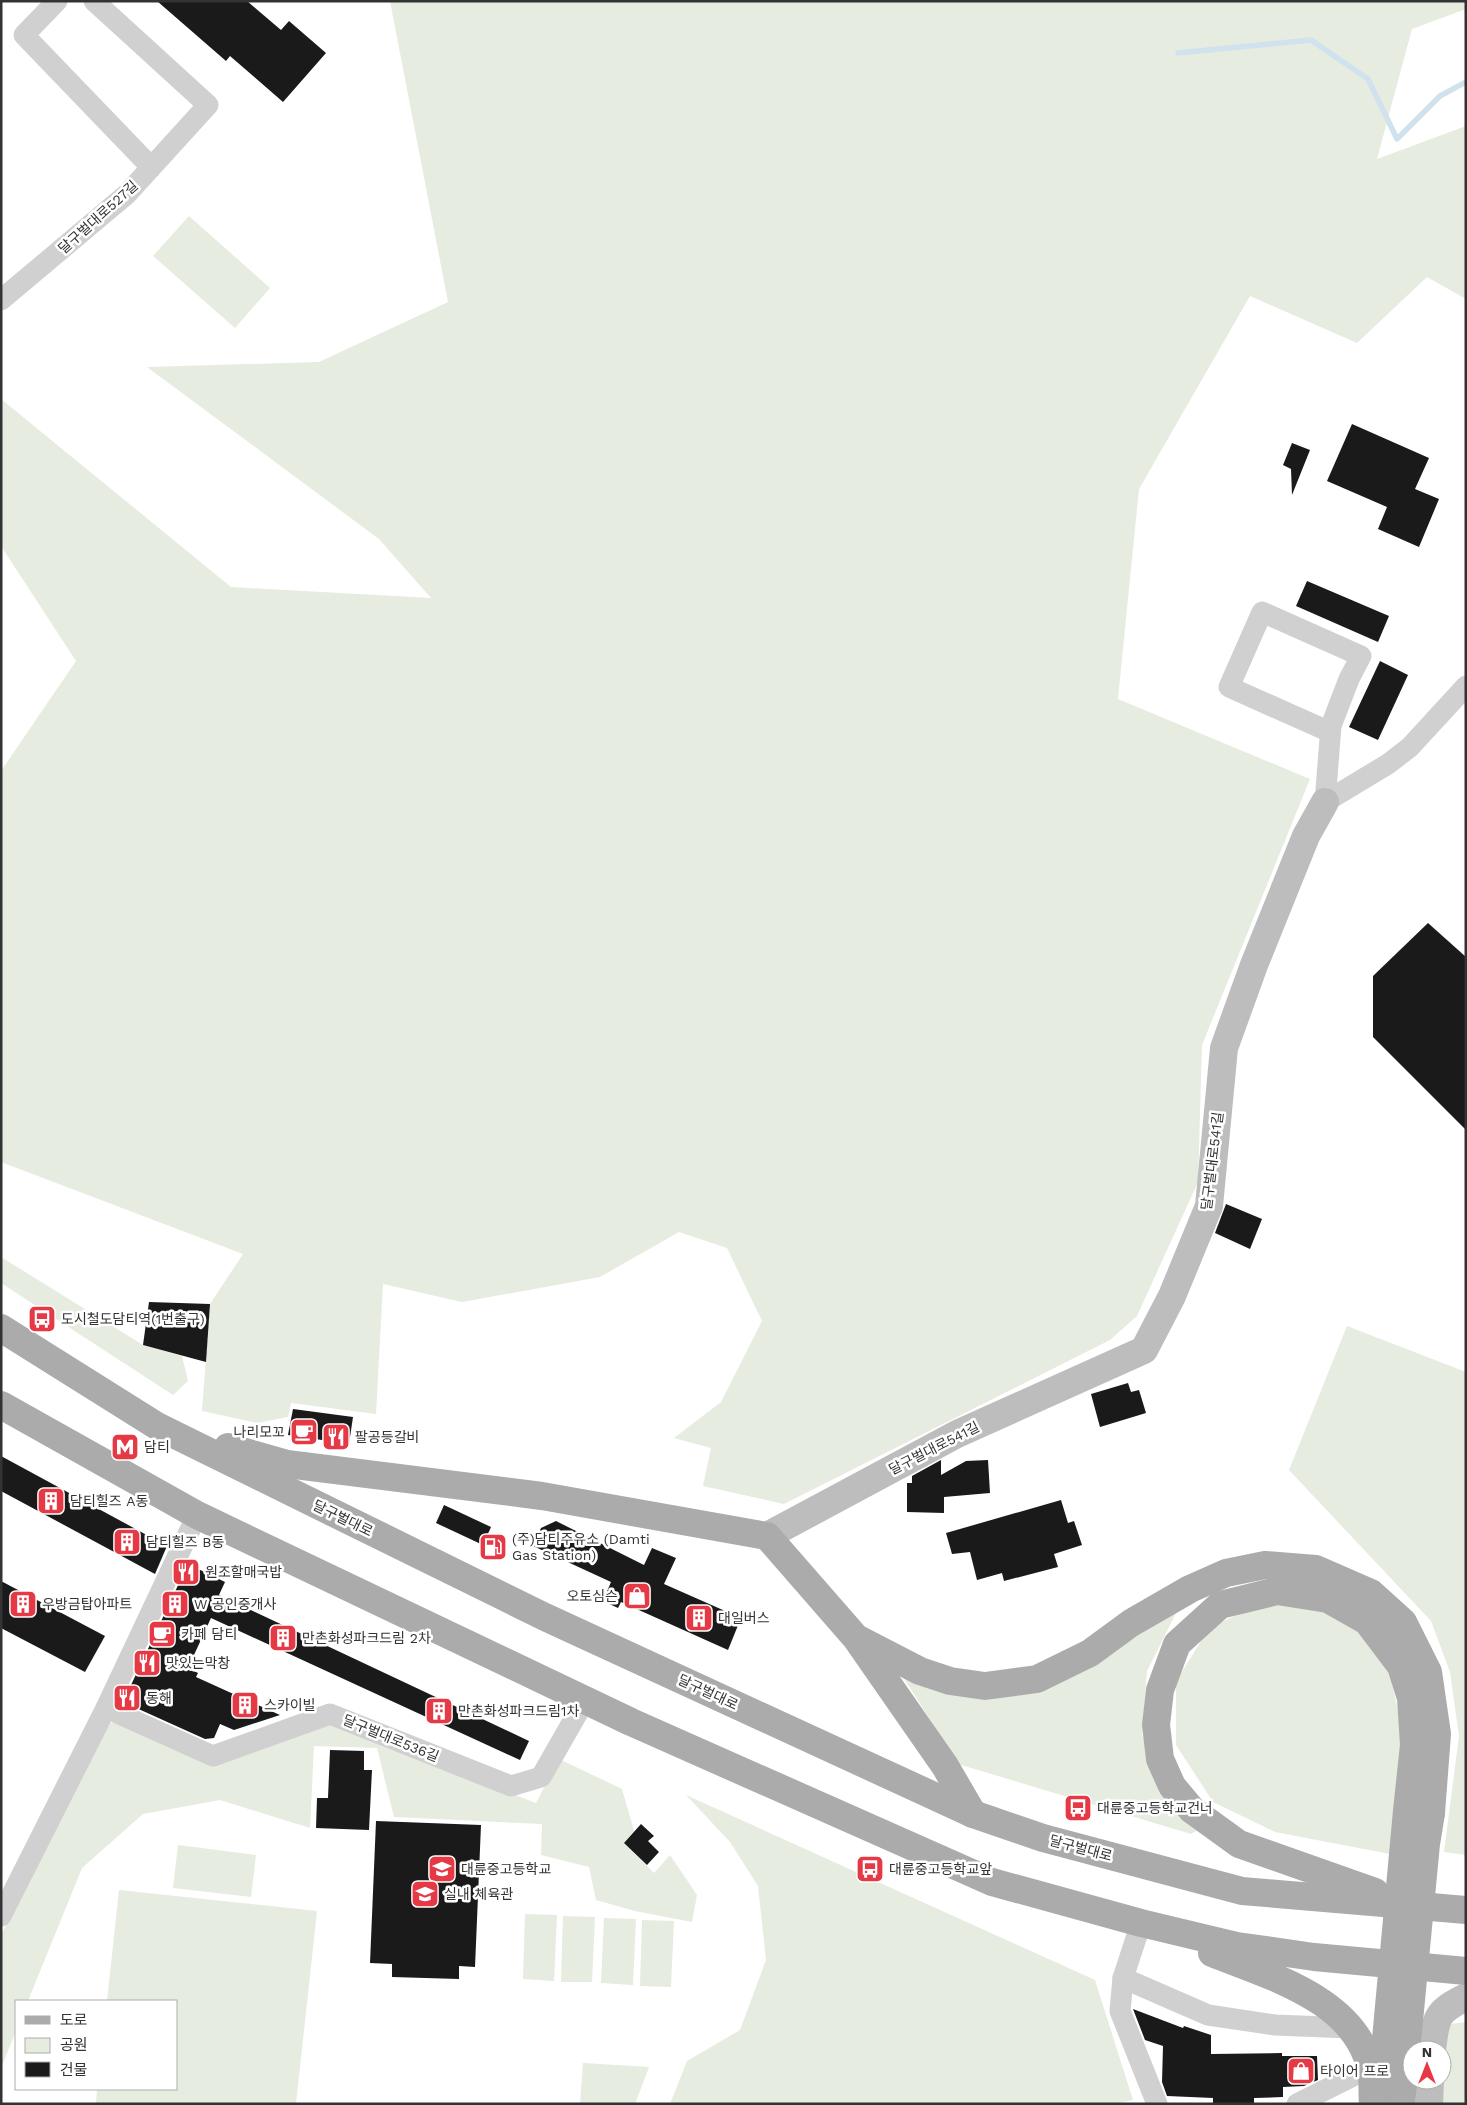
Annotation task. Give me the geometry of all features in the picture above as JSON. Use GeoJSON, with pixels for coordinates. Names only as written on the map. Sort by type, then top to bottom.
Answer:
{"type":"FeatureCollection","features":[{"type":"Feature","properties":{"kind":"main road","name":"달구벌대로"},"geometry":{"type":"LineString","coordinates":[[1,1328],[157,1426],[545,1617],[973,1814],[1044,1838],[1242,1891],[1466,1910]]}},
{"type":"Feature","properties":{"kind":"main road"},"geometry":{"type":"LineString","coordinates":[[1,1405],[197,1515],[585,1700],[992,1882],[1152,1926],[1237,1946],[1314,1957],[1466,1971]]}},
{"type":"Feature","properties":{"kind":"main road"},"geometry":{"type":"LineString","coordinates":[[157,1426],[287,1464],[542,1496],[767,1536],[856,1638],[945,1766],[973,1814]]}},
{"type":"Feature","properties":{"kind":"main road"},"geometry":{"type":"LineString","coordinates":[[856,1638],[920,1671],[950,1681],[985,1686],[1037,1679],[1090,1653],[1131,1623],[1190,1588],[1226,1572],[1265,1565],[1316,1569],[1371,1592],[1403,1622],[1428,1672],[1437,1734],[1419,1812],[1380,2104]]}},
{"type":"Feature","properties":{"kind":"main road"},"geometry":{"type":"LineString","coordinates":[[1401,2104],[1426,1844],[1419,1812],[1411,1698],[1401,1666],[1367,1621],[1328,1599],[1277,1591],[1220,1606],[1177,1644],[1160,1690],[1156,1725],[1160,1759],[1172,1786],[1192,1810],[1239,1844],[1369,1891],[1466,1910]]}},
{"type":"Feature","properties":{"kind":"main road"},"geometry":{"type":"LineString","coordinates":[[1152,1926],[1298,1988],[1330,2008],[1350,2028],[1365,2055],[1372,2076],[1372,2104]]}},
{"type":"Feature","properties":{"kind":"street"},"geometry":{"type":"LineString","coordinates":[[56,1],[24,35],[151,167]]}},
{"type":"Feature","properties":{"kind":"street","name":"달구벌대로527길"},"geometry":{"type":"LineString","coordinates":[[1,300],[127,194],[208,105],[94,1]]}},
{"type":"Feature","properties":{"kind":"street"},"geometry":{"type":"LineString","coordinates":[[1325,802],[1330,732],[1349,679],[1361,656],[1262,612],[1229,687],[1330,732]]}},
{"type":"Feature","properties":{"kind":"street","name":"달구벌대로541길"},"geometry":{"type":"LineString","coordinates":[[767,1536],[958,1434],[1144,1350],[1172,1296],[1209,1206],[1224,1048],[1254,964],[1306,836],[1325,802],[1388,764],[1410,747],[1466,686]]}},
{"type":"Feature","properties":{"kind":"street"},"geometry":{"type":"LineString","coordinates":[[1,1916],[106,1708],[197,1515]]}},
{"type":"Feature","properties":{"kind":"street","name":"달구벌대로536길"},"geometry":{"type":"LineString","coordinates":[[106,1708],[213,1756],[330,1714],[511,1786],[540,1777],[585,1700]]}},
{"type":"Feature","properties":{"kind":"street"},"geometry":{"type":"LineString","coordinates":[[1152,1926],[1123,1978],[1120,2011],[1157,2104]]}},
{"type":"Feature","properties":{"kind":"street"},"geometry":{"type":"LineString","coordinates":[[1123,1978],[1208,2015],[1275,2025],[1350,2028]]}},
{"type":"Feature","properties":{"kind":"street"},"geometry":{"type":"LineString","coordinates":[[1433,2040],[1435,2020],[1449,2005],[1466,1997]]}},
{"type":"Feature","properties":{"kind":"street"},"geometry":{"type":"LineString","coordinates":[[1297,2104],[1370,2068]]}},
{"type":"Feature","properties":{"kind":"street"},"geometry":{"type":"LineString","coordinates":[[1429,2104],[1430,2090]]}},
{"type":"Feature","properties":{"kind":"green space"},"geometry":{"type":"Polygon","coordinates":[[[390,1],[1466,1],[1466,9],[1412,29],[1377,159],[1466,126],[1466,299],[1427,277],[1357,343],[1250,296],[1139,489],[1118,699],[1310,779],[1202,1045],[1198,1182],[1137,1316],[1110,1340],[784,1504],[703,1486],[711,1448],[674,1438],[721,1402],[762,1321],[727,1248],[679,1232],[600,1277],[462,1302],[383,1284],[376,1414],[291,1403],[288,1417],[257,1423],[202,1411],[210,1304],[243,1254],[1,1162],[1,771],[76,661],[1,546],[1,399],[231,587],[431,598],[379,539],[147,367],[319,362],[448,302],[390,1]]]}},
{"type":"Feature","properties":{"kind":"green space"},"geometry":{"type":"Polygon","coordinates":[[[189,216],[270,288],[235,328],[153,256],[189,216]]]}},
{"type":"Feature","properties":{"kind":"green space"},"geometry":{"type":"Polygon","coordinates":[[[1,1257],[143,1345],[182,1356],[188,1381],[173,1395],[1,1283],[1,1257]]]}},
{"type":"Feature","properties":{"kind":"green space"},"geometry":{"type":"Polygon","coordinates":[[[1347,1326],[1466,1372],[1466,1855],[1444,1852],[1459,1736],[1450,1672],[1431,1621],[1289,1470],[1347,1326]]]}},
{"type":"Feature","properties":{"kind":"green space"},"geometry":{"type":"Polygon","coordinates":[[[1266,1602],[1326,1607],[1363,1633],[1390,1673],[1403,1734],[1390,1854],[1275,1832],[1213,1802],[1176,1745],[1176,1681],[1210,1627],[1266,1602]]]}},
{"type":"Feature","properties":{"kind":"green space"},"geometry":{"type":"Polygon","coordinates":[[[1178,1609],[1147,1671],[1142,1734],[1159,1793],[1198,1830],[1191,1834],[958,1764],[900,1672],[957,1695],[1018,1696],[1091,1666],[1178,1609]]]}},
{"type":"Feature","properties":{"kind":"green space"},"geometry":{"type":"Polygon","coordinates":[[[123,1721],[214,1763],[327,1722],[536,1803],[559,1759],[622,1789],[634,1831],[624,1843],[654,1873],[670,1855],[697,1895],[692,1922],[635,1911],[596,1900],[589,1867],[541,1855],[542,1824],[394,1817],[377,1748],[314,1746],[310,1828],[220,1800],[143,1814],[82,1868],[28,2000],[15,2000],[15,2033],[1,2068],[1,1935],[105,1724],[123,1721]]]}},
{"type":"Feature","properties":{"kind":"green space"},"geometry":{"type":"Polygon","coordinates":[[[686,1795],[1095,1980],[1133,2100],[1114,2104],[670,2104],[687,2061],[740,2030],[766,1960],[758,1886],[730,1842],[686,1795]]]}},
{"type":"Feature","properties":{"kind":"green space"},"geometry":{"type":"Polygon","coordinates":[[[178,1845],[256,1855],[251,1897],[173,1888],[178,1845]]]}},
{"type":"Feature","properties":{"kind":"green space"},"geometry":{"type":"Polygon","coordinates":[[[119,1890],[317,1911],[296,2104],[96,2104],[97,2090],[178,2090],[178,2000],[107,2000],[119,1890]]]}},
{"type":"Feature","properties":{"kind":"green space"},"geometry":{"type":"Polygon","coordinates":[[[525,1914],[557,1915],[554,1981],[523,1979],[525,1914]]]}},
{"type":"Feature","properties":{"kind":"green space"},"geometry":{"type":"Polygon","coordinates":[[[563,1916],[595,1917],[592,1982],[561,1982],[563,1916]]]}},
{"type":"Feature","properties":{"kind":"green space"},"geometry":{"type":"Polygon","coordinates":[[[604,1918],[636,1919],[633,1985],[601,1983],[604,1918]]]}},
{"type":"Feature","properties":{"kind":"green space"},"geometry":{"type":"Polygon","coordinates":[[[642,1920],[674,1921],[671,1987],[640,1986],[642,1920]]]}},
{"type":"Feature","properties":{"kind":"green space"},"geometry":{"type":"Polygon","coordinates":[[[1466,2022],[1466,2104],[1440,2104],[1441,2090],[1452,2090],[1452,2040],[1443,2040],[1444,2025],[1466,2022]]]}},
{"type":"Feature","properties":{"kind":"green space"},"geometry":{"type":"Polygon","coordinates":[[[583,2063],[649,2067],[635,2104],[580,2104],[583,2063]]]}},
{"type":"Feature","properties":{"kind":"building"},"geometry":{"type":"Polygon","coordinates":[[[157,1],[247,1],[281,30],[289,21],[326,53],[283,102],[230,56],[226,61],[157,1]]]}},
{"type":"Feature","properties":{"kind":"building"},"geometry":{"type":"Polygon","coordinates":[[[1352,424],[1429,458],[1415,489],[1439,499],[1419,547],[1378,529],[1387,507],[1327,481],[1352,424]]]}},
{"type":"Feature","properties":{"kind":"building"},"geometry":{"type":"Polygon","coordinates":[[[1292,443],[1310,450],[1292,495],[1291,469],[1283,465],[1292,443]]]}},
{"type":"Feature","properties":{"kind":"building"},"geometry":{"type":"Polygon","coordinates":[[[1307,581],[1389,616],[1378,642],[1296,606],[1307,581]]]}},
{"type":"Feature","properties":{"kind":"building"},"geometry":{"type":"Polygon","coordinates":[[[1380,661],[1408,675],[1378,740],[1349,727],[1380,661]]]}},
{"type":"Feature","properties":{"kind":"building"},"geometry":{"type":"Polygon","coordinates":[[[1428,923],[1466,957],[1466,1130],[1373,1037],[1373,976],[1428,923]]]}},
{"type":"Feature","properties":{"kind":"building"},"geometry":{"type":"Polygon","coordinates":[[[1226,1204],[1262,1219],[1250,1249],[1215,1233],[1226,1204]]]}},
{"type":"Feature","properties":{"kind":"building"},"geometry":{"type":"Polygon","coordinates":[[[149,1302],[210,1304],[206,1362],[143,1345],[149,1302]]]}},
{"type":"Feature","properties":{"kind":"building"},"geometry":{"type":"Polygon","coordinates":[[[1128,1383],[1131,1392],[1139,1390],[1146,1413],[1100,1427],[1091,1394],[1128,1383]]]}},
{"type":"Feature","properties":{"kind":"building"},"geometry":{"type":"Polygon","coordinates":[[[293,1409],[353,1417],[349,1444],[288,1435],[293,1409]]]}},
{"type":"Feature","properties":{"kind":"building"},"geometry":{"type":"Polygon","coordinates":[[[1,1456],[167,1546],[155,1574],[1,1491],[1,1456]]]}},
{"type":"Feature","properties":{"kind":"building"},"geometry":{"type":"Polygon","coordinates":[[[941,1460],[941,1475],[966,1461],[988,1460],[990,1493],[944,1497],[944,1513],[907,1512],[907,1483],[912,1483],[912,1476],[941,1460]]]}},
{"type":"Feature","properties":{"kind":"building"},"geometry":{"type":"Polygon","coordinates":[[[1061,1500],[1068,1523],[1074,1521],[1082,1545],[1054,1554],[1058,1567],[1004,1581],[1002,1573],[977,1580],[970,1552],[952,1554],[946,1533],[1061,1500]]]}},
{"type":"Feature","properties":{"kind":"building"},"geometry":{"type":"Polygon","coordinates":[[[444,1505],[491,1527],[483,1545],[436,1523],[444,1505]]]}},
{"type":"Feature","properties":{"kind":"building"},"geometry":{"type":"Polygon","coordinates":[[[556,1521],[644,1565],[652,1548],[676,1558],[664,1584],[741,1618],[728,1650],[621,1602],[618,1608],[603,1601],[611,1582],[533,1546],[541,1528],[556,1521]]]}},
{"type":"Feature","properties":{"kind":"building"},"geometry":{"type":"Polygon","coordinates":[[[188,1564],[225,1582],[219,1595],[529,1741],[520,1760],[211,1618],[188,1668],[198,1673],[196,1677],[280,1715],[234,1730],[220,1724],[214,1738],[205,1739],[123,1702],[188,1564]]]}},
{"type":"Feature","properties":{"kind":"building","name":"우방금탑아파트"},"geometry":{"type":"Polygon","coordinates":[[[1,1581],[105,1636],[85,1672],[1,1628],[1,1581]]]}},
{"type":"Feature","properties":{"kind":"building"},"geometry":{"type":"Polygon","coordinates":[[[330,1750],[364,1751],[364,1770],[372,1770],[369,1830],[316,1828],[317,1798],[328,1798],[330,1750]]]}},
{"type":"Feature","properties":{"kind":"building","name":"실내 체육관"},"geometry":{"type":"Polygon","coordinates":[[[376,1821],[481,1825],[475,1967],[459,1966],[459,1979],[392,1977],[392,1964],[370,1963],[376,1821]]]}},
{"type":"Feature","properties":{"kind":"building"},"geometry":{"type":"Polygon","coordinates":[[[641,1824],[654,1836],[648,1841],[659,1852],[647,1865],[624,1843],[641,1824]]]}},
{"type":"Feature","properties":{"kind":"building"},"geometry":{"type":"Polygon","coordinates":[[[1133,2009],[1183,2028],[1184,2026],[1211,2035],[1211,2054],[1282,2053],[1282,2056],[1317,2056],[1318,2080],[1304,2086],[1283,2087],[1283,2097],[1254,2098],[1254,2104],[1213,2104],[1213,2098],[1167,2096],[1162,2082],[1163,2046],[1145,2040],[1133,2009]]]}},
{"type":"Feature","properties":{"kind":"waterway"},"geometry":{"type":"LineString","coordinates":[[1178,53],[1311,40],[1368,79],[1397,139],[1440,96],[1466,82]]}},
{"type":"Feature","properties":{"kind":"place","name":"도시철도담티역(1번출구)"},"geometry":{"type":"Point","coordinates":[42,1319]}},
{"type":"Feature","properties":{"kind":"place","name":"나리모꼬"},"geometry":{"type":"Point","coordinates":[304,1432]}},
{"type":"Feature","properties":{"kind":"place","name":"팔공등갈비"},"geometry":{"type":"Point","coordinates":[336,1437]}},
{"type":"Feature","properties":{"kind":"place","name":"담티"},"geometry":{"type":"Point","coordinates":[125,1447]}},
{"type":"Feature","properties":{"kind":"place","name":"담티힐즈 A동"},"geometry":{"type":"Point","coordinates":[51,1501]}},
{"type":"Feature","properties":{"kind":"place","name":"담티힐즈 B동"},"geometry":{"type":"Point","coordinates":[127,1542]}},
{"type":"Feature","properties":{"kind":"place","name":"(주)담티주유소 (Damti Gas Station)"},"geometry":{"type":"Point","coordinates":[493,1547]}},
{"type":"Feature","properties":{"kind":"place","name":"원조할매국밥"},"geometry":{"type":"Point","coordinates":[186,1572]}},
{"type":"Feature","properties":{"kind":"place","name":"오토심슨"},"geometry":{"type":"Point","coordinates":[637,1596]}},
{"type":"Feature","properties":{"kind":"place","name":"우방금탑아파트"},"geometry":{"type":"Point","coordinates":[23,1604]}},
{"type":"Feature","properties":{"kind":"place","name":"W 공인중개사"},"geometry":{"type":"Point","coordinates":[175,1604]}},
{"type":"Feature","properties":{"kind":"place","name":"대일버스"},"geometry":{"type":"Point","coordinates":[699,1618]}},
{"type":"Feature","properties":{"kind":"place","name":"카페 담티"},"geometry":{"type":"Point","coordinates":[162,1634]}},
{"type":"Feature","properties":{"kind":"place","name":"만촌화성파크드림 2차"},"geometry":{"type":"Point","coordinates":[283,1638]}},
{"type":"Feature","properties":{"kind":"place","name":"맛있는막창"},"geometry":{"type":"Point","coordinates":[147,1663]}},
{"type":"Feature","properties":{"kind":"place","name":"동해"},"geometry":{"type":"Point","coordinates":[127,1698]}},
{"type":"Feature","properties":{"kind":"place","name":"스카이빌"},"geometry":{"type":"Point","coordinates":[245,1705]}},
{"type":"Feature","properties":{"kind":"place","name":"만촌화성파크드림1차"},"geometry":{"type":"Point","coordinates":[439,1711]}},
{"type":"Feature","properties":{"kind":"place","name":"대륜중고등학교건너"},"geometry":{"type":"Point","coordinates":[1078,1808]}},
{"type":"Feature","properties":{"kind":"place","name":"대륜중고등학교"},"geometry":{"type":"Point","coordinates":[442,1869]}},
{"type":"Feature","properties":{"kind":"place","name":"대륜중고등학교앞"},"geometry":{"type":"Point","coordinates":[870,1869]}},
{"type":"Feature","properties":{"kind":"place","name":"실내 체육관"},"geometry":{"type":"Point","coordinates":[425,1894]}},
{"type":"Feature","properties":{"kind":"place","name":"타이어 프로"},"geometry":{"type":"Point","coordinates":[1301,2071]}}]}
